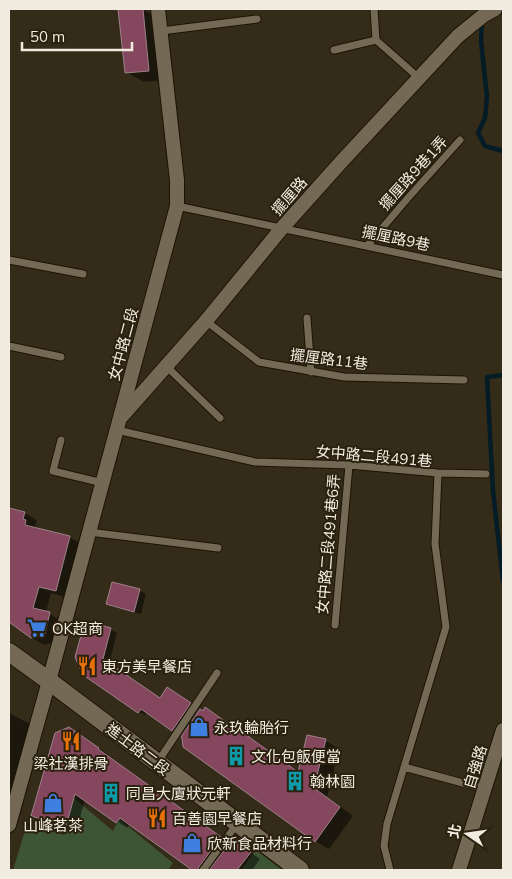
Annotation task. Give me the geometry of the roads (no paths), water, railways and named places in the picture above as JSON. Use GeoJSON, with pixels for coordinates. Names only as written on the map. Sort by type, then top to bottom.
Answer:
{"type":"FeatureCollection","features":[{"type":"Feature","properties":{"kind":"street","name":"女中路二段"},"geometry":{"type":"LineString","coordinates":[[9,825],[177,206],[177,180],[158,9]]}},
{"type":"Feature","properties":{"kind":"street","name":"擺厘路"},"geometry":{"type":"LineString","coordinates":[[118,424],[282,228],[342,161],[458,36],[484,15],[495,9]]}},
{"type":"Feature","properties":{"kind":"street","name":"進士路二段"},"geometry":{"type":"LineString","coordinates":[[9,652],[300,870]]}},
{"type":"Feature","properties":{"kind":"street","name":"自強路"},"geometry":{"type":"LineString","coordinates":[[459,870],[503,730]]}},
{"type":"Feature","properties":{"kind":"lane"},"geometry":{"type":"LineString","coordinates":[[374,9],[376,40],[419,78]]}},
{"type":"Feature","properties":{"kind":"lane"},"geometry":{"type":"LineString","coordinates":[[161,32],[257,19]]}},
{"type":"Feature","properties":{"kind":"lane"},"geometry":{"type":"LineString","coordinates":[[334,50],[376,40]]}},
{"type":"Feature","properties":{"kind":"lane","name":"擺厘路9巷1弄"},"geometry":{"type":"LineString","coordinates":[[367,246],[407,198],[460,140]]}},
{"type":"Feature","properties":{"kind":"lane","name":"擺厘路9巷"},"geometry":{"type":"LineString","coordinates":[[177,206],[503,275]]}},
{"type":"Feature","properties":{"kind":"lane"},"geometry":{"type":"LineString","coordinates":[[9,260],[83,274]]}},
{"type":"Feature","properties":{"kind":"lane"},"geometry":{"type":"LineString","coordinates":[[306,318],[311,372]]}},
{"type":"Feature","properties":{"kind":"lane","name":"擺厘路11巷"},"geometry":{"type":"LineString","coordinates":[[206,320],[259,362],[344,377],[464,380]]}},
{"type":"Feature","properties":{"kind":"lane"},"geometry":{"type":"LineString","coordinates":[[9,346],[61,357]]}},
{"type":"Feature","properties":{"kind":"lane"},"geometry":{"type":"LineString","coordinates":[[166,366],[220,418]]}},
{"type":"Feature","properties":{"kind":"lane","name":"女中路二段491巷"},"geometry":{"type":"LineString","coordinates":[[118,424],[255,462],[349,465],[438,473],[435,544],[446,627],[387,824],[384,846],[390,870]]}},
{"type":"Feature","properties":{"kind":"lane"},"geometry":{"type":"LineString","coordinates":[[61,440],[53,471],[102,483]]}},
{"type":"Feature","properties":{"kind":"lane","name":"女中路二段491巷6弄"},"geometry":{"type":"LineString","coordinates":[[336,625],[349,465]]}},
{"type":"Feature","properties":{"kind":"lane"},"geometry":{"type":"LineString","coordinates":[[438,473],[486,474]]}},
{"type":"Feature","properties":{"kind":"lane"},"geometry":{"type":"LineString","coordinates":[[89,532],[218,548]]}},
{"type":"Feature","properties":{"kind":"lane"},"geometry":{"type":"LineString","coordinates":[[157,763],[217,673]]}},
{"type":"Feature","properties":{"kind":"lane"},"geometry":{"type":"LineString","coordinates":[[404,767],[485,789]]}},
{"type":"Feature","properties":{"kind":"lane"},"geometry":{"type":"LineString","coordinates":[[203,870],[237,823]]}},
{"type":"Feature","properties":{"kind":"waterway"},"geometry":{"type":"LineString","coordinates":[[482,21],[481,41],[487,97],[485,118],[478,133],[485,146],[503,151]]}},
{"type":"Feature","properties":{"kind":"waterway"},"geometry":{"type":"LineString","coordinates":[[503,375],[487,377],[493,491],[503,581]]}},
{"type":"Feature","properties":{"kind":"place","name":"OK超商"},"geometry":{"type":"Point","coordinates":[37,628]}},
{"type":"Feature","properties":{"kind":"place","name":"東方美早餐店"},"geometry":{"type":"Point","coordinates":[87,666]}},
{"type":"Feature","properties":{"kind":"place","name":"永玖輪胎行"},"geometry":{"type":"Point","coordinates":[199,727]}},
{"type":"Feature","properties":{"kind":"place","name":"梁社漢排骨"},"geometry":{"type":"Point","coordinates":[71,741]}},
{"type":"Feature","properties":{"kind":"place","name":"文化包飯便當"},"geometry":{"type":"Point","coordinates":[236,756]}},
{"type":"Feature","properties":{"kind":"place","name":"翰林園"},"geometry":{"type":"Point","coordinates":[295,781]}},
{"type":"Feature","properties":{"kind":"place","name":"同昌大廈狀元軒"},"geometry":{"type":"Point","coordinates":[111,793]}},
{"type":"Feature","properties":{"kind":"place","name":"山峰茗茶"},"geometry":{"type":"Point","coordinates":[53,803]}},
{"type":"Feature","properties":{"kind":"place","name":"百善園早餐店"},"geometry":{"type":"Point","coordinates":[157,818]}},
{"type":"Feature","properties":{"kind":"place","name":"欣新食品材料行"},"geometry":{"type":"Point","coordinates":[192,843]}}]}
